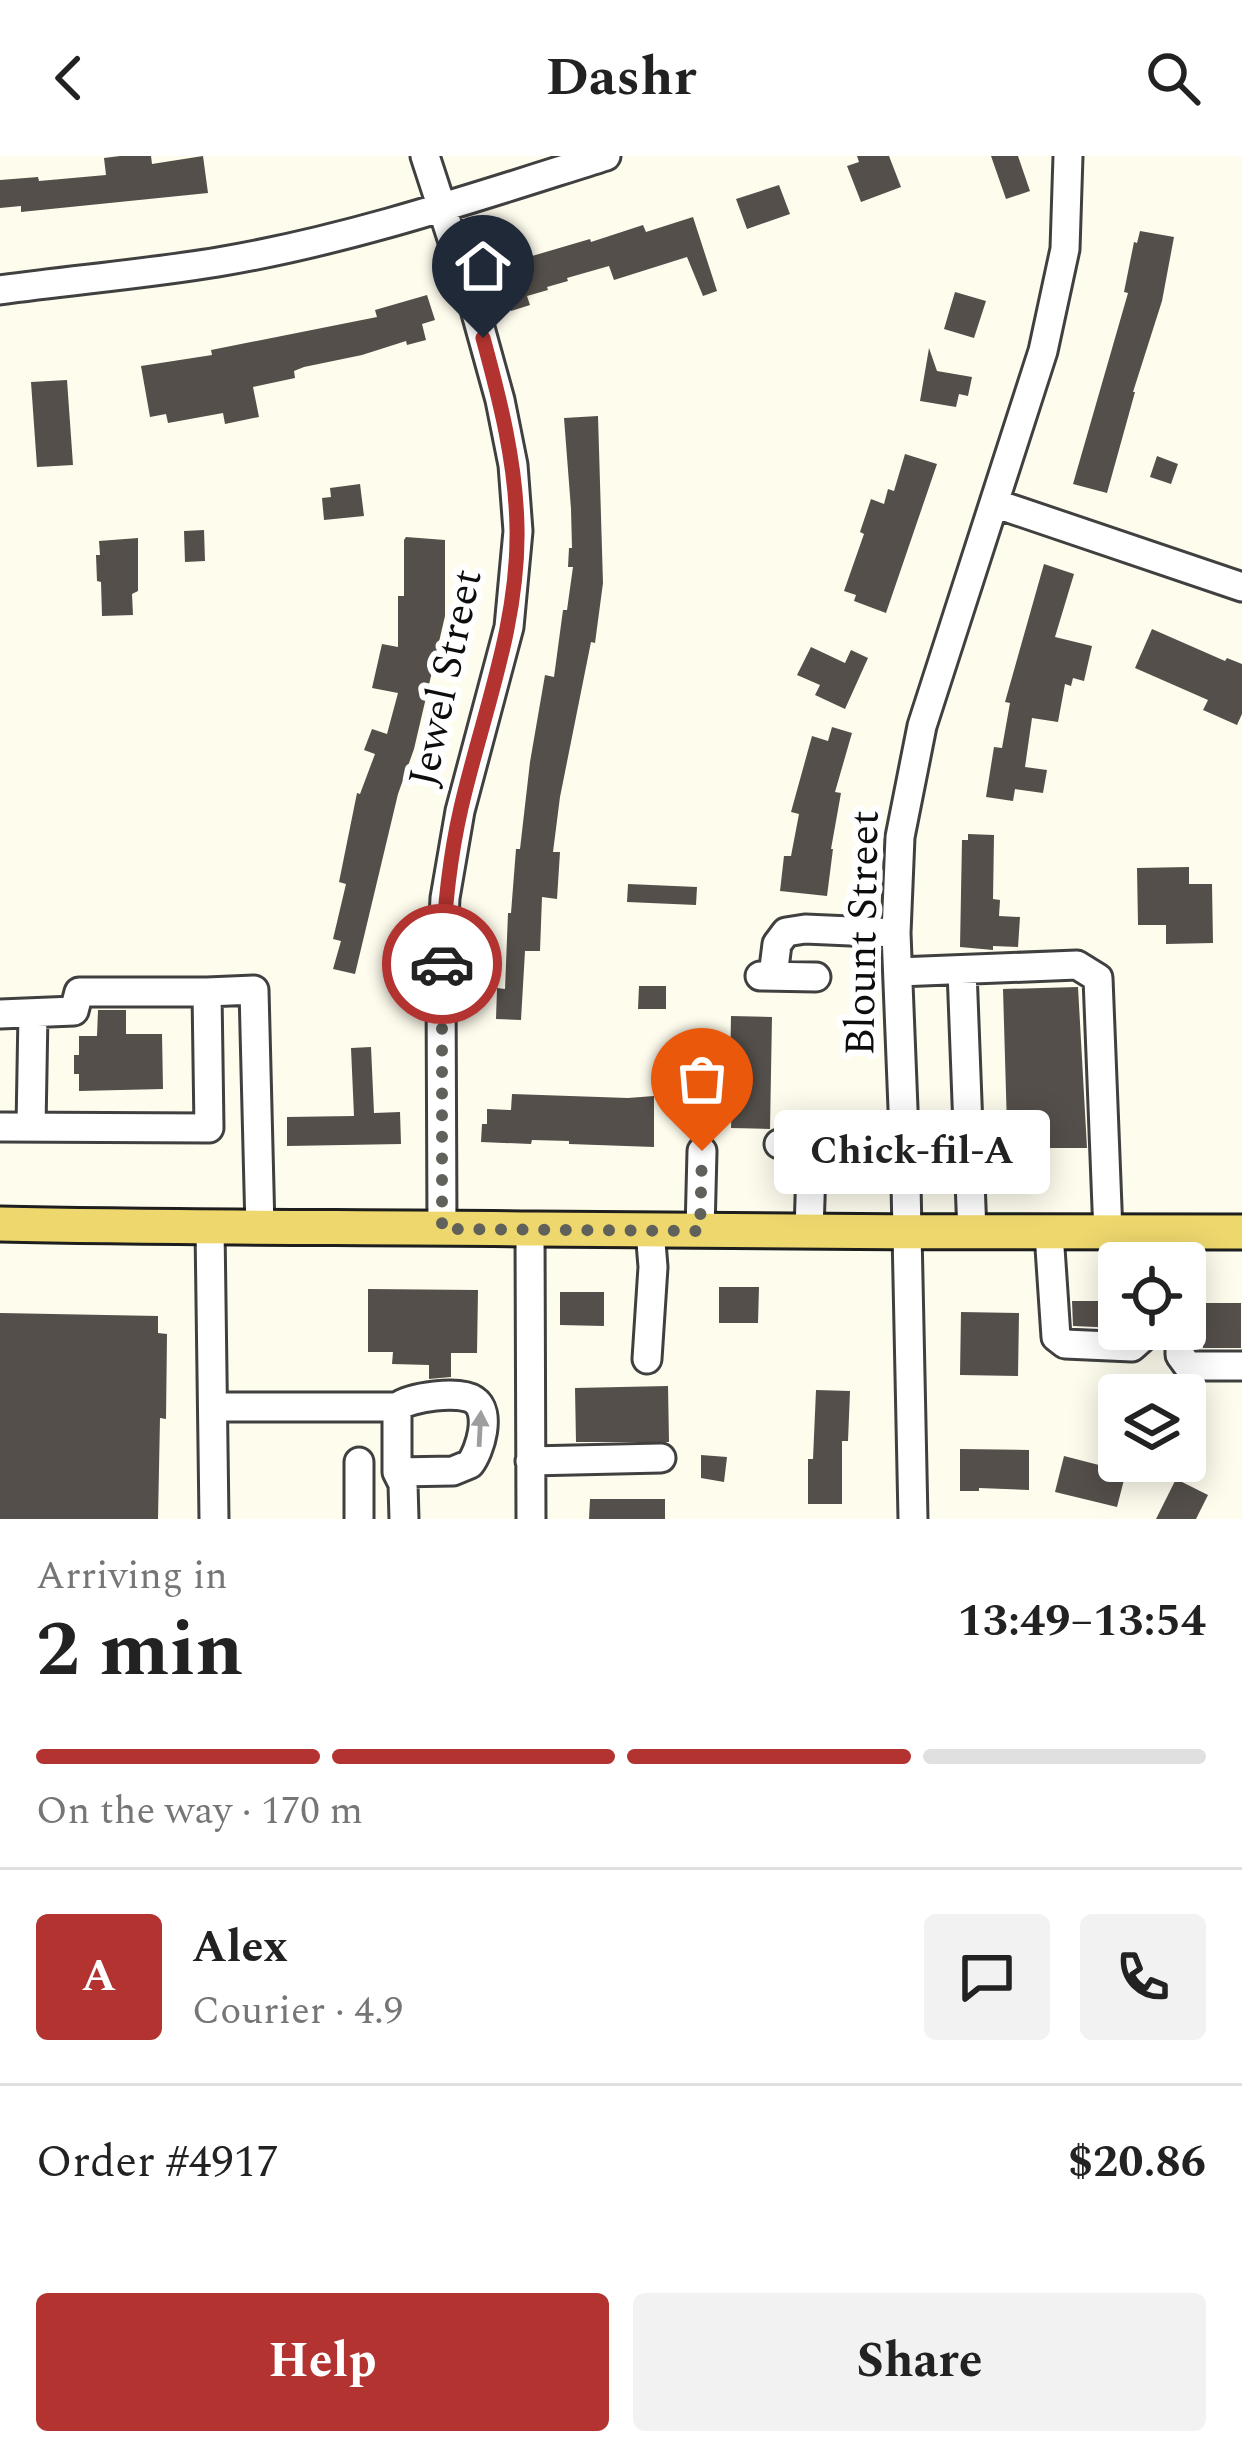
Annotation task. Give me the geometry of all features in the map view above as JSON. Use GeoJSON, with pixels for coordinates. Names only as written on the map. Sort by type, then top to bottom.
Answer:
{"type":"FeatureCollection","features":[{"type":"Feature","properties":{"kind":"main road"},"geometry":{"type":"LineString","coordinates":[[0,1224],[1049,1233],[1130,1242]]}},
{"type":"Feature","properties":{"kind":"main road"},"geometry":{"type":"LineString","coordinates":[[1203,1242],[1242,1232]]}},
{"type":"Feature","properties":{"kind":"street","name":"Jewel Street"},"geometry":{"type":"LineString","coordinates":[[425,156],[500,400],[513,465],[518,531],[509,627],[460,811],[445,898],[442,1229]]}},
{"type":"Feature","properties":{"kind":"street"},"geometry":{"type":"LineString","coordinates":[[0,290],[219,262],[331,238],[606,156]]}},
{"type":"Feature","properties":{"kind":"street","name":"Blount Street"},"geometry":{"type":"LineString","coordinates":[[913,1519],[896,933],[900,838],[922,726],[1048,331],[1065,249],[1068,156]]}},
{"type":"Feature","properties":{"kind":"street"},"geometry":{"type":"LineString","coordinates":[[994,503],[1242,586]]}},
{"type":"Feature","properties":{"kind":"street"},"geometry":{"type":"LineString","coordinates":[[816,977],[766,976],[786,932],[896,933]]}},
{"type":"Feature","properties":{"kind":"street"},"geometry":{"type":"LineString","coordinates":[[898,972],[1077,965],[1098,978],[1130,1242]]}},
{"type":"Feature","properties":{"kind":"street"},"geometry":{"type":"LineString","coordinates":[[962,970],[971,1233]]}},
{"type":"Feature","properties":{"kind":"street"},"geometry":{"type":"LineString","coordinates":[[0,1014],[74,1011],[80,992],[254,990],[260,1228]]}},
{"type":"Feature","properties":{"kind":"street"},"geometry":{"type":"LineString","coordinates":[[0,1127],[209,1128],[207,992]]}},
{"type":"Feature","properties":{"kind":"street"},"geometry":{"type":"LineString","coordinates":[[31,1127],[33,1013]]}},
{"type":"Feature","properties":{"kind":"street"},"geometry":{"type":"LineString","coordinates":[[779,1144],[811,1156],[809,1232]]}},
{"type":"Feature","properties":{"kind":"street"},"geometry":{"type":"LineString","coordinates":[[700,1231],[710,1145]]}},
{"type":"Feature","properties":{"kind":"street"},"geometry":{"type":"LineString","coordinates":[[211,1228],[214,1519]]}},
{"type":"Feature","properties":{"kind":"street"},"geometry":{"type":"LineString","coordinates":[[530,1228],[531,1519]]}},
{"type":"Feature","properties":{"kind":"street"},"geometry":{"type":"LineString","coordinates":[[647,1359],[653,1267],[650,1230]]}},
{"type":"Feature","properties":{"kind":"street"},"geometry":{"type":"LineString","coordinates":[[1049,1233],[1055,1337],[1065,1344],[1098,1345]]}},
{"type":"Feature","properties":{"kind":"street"},"geometry":{"type":"LineString","coordinates":[[1180,1350],[1188,1366],[1242,1366]]}},
{"type":"Feature","properties":{"kind":"street"},"geometry":{"type":"LineString","coordinates":[[214,1407],[397,1407],[409,1399],[461,1396],[480,1406],[482,1442],[470,1464],[453,1471],[397,1472]]}},
{"type":"Feature","properties":{"kind":"street"},"geometry":{"type":"LineString","coordinates":[[397,1407],[397,1472],[403,1484],[404,1519]]}},
{"type":"Feature","properties":{"kind":"street"},"geometry":{"type":"LineString","coordinates":[[530,1461],[661,1458]]}},
{"type":"Feature","properties":{"kind":"street"},"geometry":{"type":"LineString","coordinates":[[359,1462],[359,1519]]}},
{"type":"Feature","properties":{"kind":"street"},"geometry":{"type":"LineString","coordinates":[[389,1519],[389,1485],[397,1472]]}},
{"type":"Feature","properties":{"kind":"building"},"geometry":{"type":"Polygon","coordinates":[[[151,156],[152,164],[203,156],[208,193],[21,212],[21,206],[0,208],[0,180],[106,175],[104,158],[151,156]]]}},
{"type":"Feature","properties":{"kind":"building"},"geometry":{"type":"Polygon","coordinates":[[[857,156],[889,156],[901,187],[861,202],[847,166],[859,162],[857,156]]]}},
{"type":"Feature","properties":{"kind":"building"},"geometry":{"type":"Polygon","coordinates":[[[991,156],[1018,156],[1030,191],[1006,199],[991,156]]]}},
{"type":"Feature","properties":{"kind":"building"},"geometry":{"type":"Polygon","coordinates":[[[779,185],[790,214],[747,229],[736,199],[779,185]]]}},
{"type":"Feature","properties":{"kind":"building"},"geometry":{"type":"Polygon","coordinates":[[[693,217],[717,291],[703,296],[687,257],[614,280],[609,266],[567,278],[527,296],[530,305],[511,311],[498,266],[643,225],[646,232],[693,217]]]}},
{"type":"Feature","properties":{"kind":"building"},"geometry":{"type":"Polygon","coordinates":[[[1140,231],[1174,237],[1162,301],[1107,493],[1073,484],[1128,293],[1124,292],[1140,231]]]}},
{"type":"Feature","properties":{"kind":"building"},"geometry":{"type":"Polygon","coordinates":[[[955,292],[986,301],[974,338],[944,329],[955,292]]]}},
{"type":"Feature","properties":{"kind":"building"},"geometry":{"type":"Polygon","coordinates":[[[427,295],[435,320],[422,324],[426,340],[304,367],[294,371],[295,378],[253,387],[259,417],[225,424],[223,413],[168,423],[166,414],[150,417],[141,366],[212,355],[211,350],[377,317],[375,310],[427,295]]]}},
{"type":"Feature","properties":{"kind":"building"},"geometry":{"type":"Polygon","coordinates":[[[929,348],[937,371],[972,377],[968,396],[959,394],[956,407],[920,401],[929,348]]]}},
{"type":"Feature","properties":{"kind":"building"},"geometry":{"type":"Polygon","coordinates":[[[67,380],[73,465],[37,467],[31,382],[67,380]]]}},
{"type":"Feature","properties":{"kind":"building"},"geometry":{"type":"Polygon","coordinates":[[[598,416],[603,583],[595,643],[591,642],[560,797],[553,852],[560,852],[557,899],[542,897],[540,951],[525,951],[521,1020],[496,1019],[497,988],[505,989],[508,913],[530,762],[545,675],[554,677],[573,567],[568,567],[571,509],[564,418],[598,416]]]}},
{"type":"Feature","properties":{"kind":"building"},"geometry":{"type":"Polygon","coordinates":[[[905,454],[937,464],[886,613],[854,601],[856,595],[844,591],[871,499],[884,504],[888,489],[894,491],[905,454]]]}},
{"type":"Feature","properties":{"kind":"building"},"geometry":{"type":"Polygon","coordinates":[[[1157,456],[1178,464],[1171,484],[1150,477],[1157,456]]]}},
{"type":"Feature","properties":{"kind":"building"},"geometry":{"type":"Polygon","coordinates":[[[360,484],[364,516],[324,520],[322,498],[331,497],[330,488],[360,484]]]}},
{"type":"Feature","properties":{"kind":"building"},"geometry":{"type":"Polygon","coordinates":[[[204,530],[205,561],[185,562],[184,531],[204,530]]]}},
{"type":"Feature","properties":{"kind":"building"},"geometry":{"type":"Polygon","coordinates":[[[406,537],[445,540],[445,616],[355,974],[333,969],[341,941],[333,939],[346,884],[339,882],[357,793],[375,754],[364,750],[372,729],[387,734],[398,693],[372,688],[382,644],[398,647],[398,596],[404,596],[406,537]]]}},
{"type":"Feature","properties":{"kind":"building"},"geometry":{"type":"Polygon","coordinates":[[[138,538],[133,615],[102,616],[99,541],[138,538]]]}},
{"type":"Feature","properties":{"kind":"building"},"geometry":{"type":"Polygon","coordinates":[[[1044,564],[1074,574],[1055,637],[1092,646],[1084,681],[1073,678],[1071,686],[1065,684],[1058,722],[1032,718],[1025,767],[1047,770],[1043,793],[1015,789],[1013,801],[986,797],[994,747],[1002,748],[1010,703],[1005,702],[1044,564]]]}},
{"type":"Feature","properties":{"kind":"building"},"geometry":{"type":"Polygon","coordinates":[[[1152,629],[1242,664],[1242,714],[1237,725],[1203,710],[1208,700],[1135,668],[1152,629]]]}},
{"type":"Feature","properties":{"kind":"building"},"geometry":{"type":"Polygon","coordinates":[[[811,647],[845,663],[851,650],[868,658],[845,709],[815,695],[820,685],[797,675],[811,647]]]}},
{"type":"Feature","properties":{"kind":"building"},"geometry":{"type":"Polygon","coordinates":[[[832,727],[852,733],[835,792],[841,793],[827,896],[780,891],[784,856],[791,856],[799,814],[791,812],[812,736],[828,741],[832,727]]]}},
{"type":"Feature","properties":{"kind":"building"},"geometry":{"type":"Polygon","coordinates":[[[968,834],[994,835],[993,899],[1000,900],[999,916],[1020,917],[1018,947],[960,947],[962,840],[968,840],[968,834]]]}},
{"type":"Feature","properties":{"kind":"building"},"geometry":{"type":"Polygon","coordinates":[[[1189,867],[1189,884],[1212,884],[1213,943],[1166,944],[1166,925],[1138,925],[1137,868],[1189,867]]]}},
{"type":"Feature","properties":{"kind":"building"},"geometry":{"type":"Polygon","coordinates":[[[628,884],[697,887],[696,905],[627,902],[628,884]]]}},
{"type":"Feature","properties":{"kind":"building"},"geometry":{"type":"Polygon","coordinates":[[[639,986],[666,986],[666,1009],[638,1009],[639,986]]]}},
{"type":"Feature","properties":{"kind":"building"},"geometry":{"type":"Polygon","coordinates":[[[1078,987],[1087,1148],[1030,1148],[1017,1162],[995,1140],[1007,1127],[1003,989],[1078,987]]]}},
{"type":"Feature","properties":{"kind":"building"},"geometry":{"type":"Polygon","coordinates":[[[98,1010],[126,1010],[126,1034],[162,1034],[163,1089],[79,1091],[74,1055],[79,1055],[79,1036],[97,1036],[98,1010]]]}},
{"type":"Feature","properties":{"kind":"building"},"geometry":{"type":"Polygon","coordinates":[[[731,1016],[772,1017],[770,1129],[731,1128],[732,1096],[722,1096],[723,1071],[730,1071],[731,1016]]]}},
{"type":"Feature","properties":{"kind":"building"},"geometry":{"type":"Polygon","coordinates":[[[371,1047],[374,1113],[400,1112],[401,1144],[287,1146],[287,1117],[354,1116],[351,1048],[371,1047]]]}},
{"type":"Feature","properties":{"kind":"building"},"geometry":{"type":"Polygon","coordinates":[[[512,1094],[654,1096],[654,1147],[481,1142],[487,1109],[511,1110],[512,1094]]]}},
{"type":"Feature","properties":{"kind":"building"},"geometry":{"type":"Polygon","coordinates":[[[719,1287],[759,1287],[758,1323],[719,1323],[719,1287]]]}},
{"type":"Feature","properties":{"kind":"building"},"geometry":{"type":"Polygon","coordinates":[[[368,1289],[478,1290],[477,1353],[451,1353],[451,1377],[429,1379],[429,1365],[392,1364],[393,1352],[368,1352],[368,1289]]]}},
{"type":"Feature","properties":{"kind":"building"},"geometry":{"type":"Polygon","coordinates":[[[560,1292],[604,1292],[604,1326],[560,1325],[560,1292]]]}},
{"type":"Feature","properties":{"kind":"building"},"geometry":{"type":"Polygon","coordinates":[[[1072,1301],[1098,1301],[1098,1327],[1073,1326],[1072,1301]]]}},
{"type":"Feature","properties":{"kind":"building"},"geometry":{"type":"Polygon","coordinates":[[[1206,1303],[1241,1303],[1241,1348],[1206,1348],[1206,1303]]]}},
{"type":"Feature","properties":{"kind":"building"},"geometry":{"type":"Polygon","coordinates":[[[961,1312],[1019,1313],[1018,1376],[960,1375],[961,1312]]]}},
{"type":"Feature","properties":{"kind":"building"},"geometry":{"type":"Polygon","coordinates":[[[0,1313],[158,1316],[158,1333],[167,1334],[158,1519],[0,1519],[0,1313]]]}},
{"type":"Feature","properties":{"kind":"building"},"geometry":{"type":"Polygon","coordinates":[[[668,1386],[669,1442],[576,1442],[575,1388],[668,1386]]]}},
{"type":"Feature","properties":{"kind":"building"},"geometry":{"type":"Polygon","coordinates":[[[816,1390],[850,1391],[848,1441],[842,1441],[842,1504],[808,1504],[816,1390]]]}},
{"type":"Feature","properties":{"kind":"building"},"geometry":{"type":"Polygon","coordinates":[[[960,1449],[1029,1450],[1029,1490],[960,1491],[960,1449]]]}},
{"type":"Feature","properties":{"kind":"building"},"geometry":{"type":"Polygon","coordinates":[[[701,1455],[727,1457],[724,1482],[701,1478],[701,1455]]]}},
{"type":"Feature","properties":{"kind":"building"},"geometry":{"type":"Polygon","coordinates":[[[1064,1456],[1098,1465],[1098,1482],[1123,1482],[1117,1507],[1055,1492],[1064,1456]]]}},
{"type":"Feature","properties":{"kind":"building"},"geometry":{"type":"Polygon","coordinates":[[[1174,1482],[1208,1495],[1196,1519],[1156,1519],[1174,1482]]]}},
{"type":"Feature","properties":{"kind":"building"},"geometry":{"type":"Polygon","coordinates":[[[590,1499],[665,1499],[665,1519],[589,1519],[590,1499]]]}},
{"type":"Feature","properties":{"kind":"way so far"},"geometry":{"type":"LineString","coordinates":[[442,964],[442,1229],[700,1231],[702,1151]]}},
{"type":"Feature","properties":{"kind":"place","name":"Chick-fil-A"},"geometry":{"type":"Point","coordinates":[702,1151]}},
{"type":"Feature","properties":{"kind":"route"},"geometry":{"type":"LineString","coordinates":[[442,964],[445,898],[460,811],[509,627],[518,531],[513,465],[483,338]]}}]}
